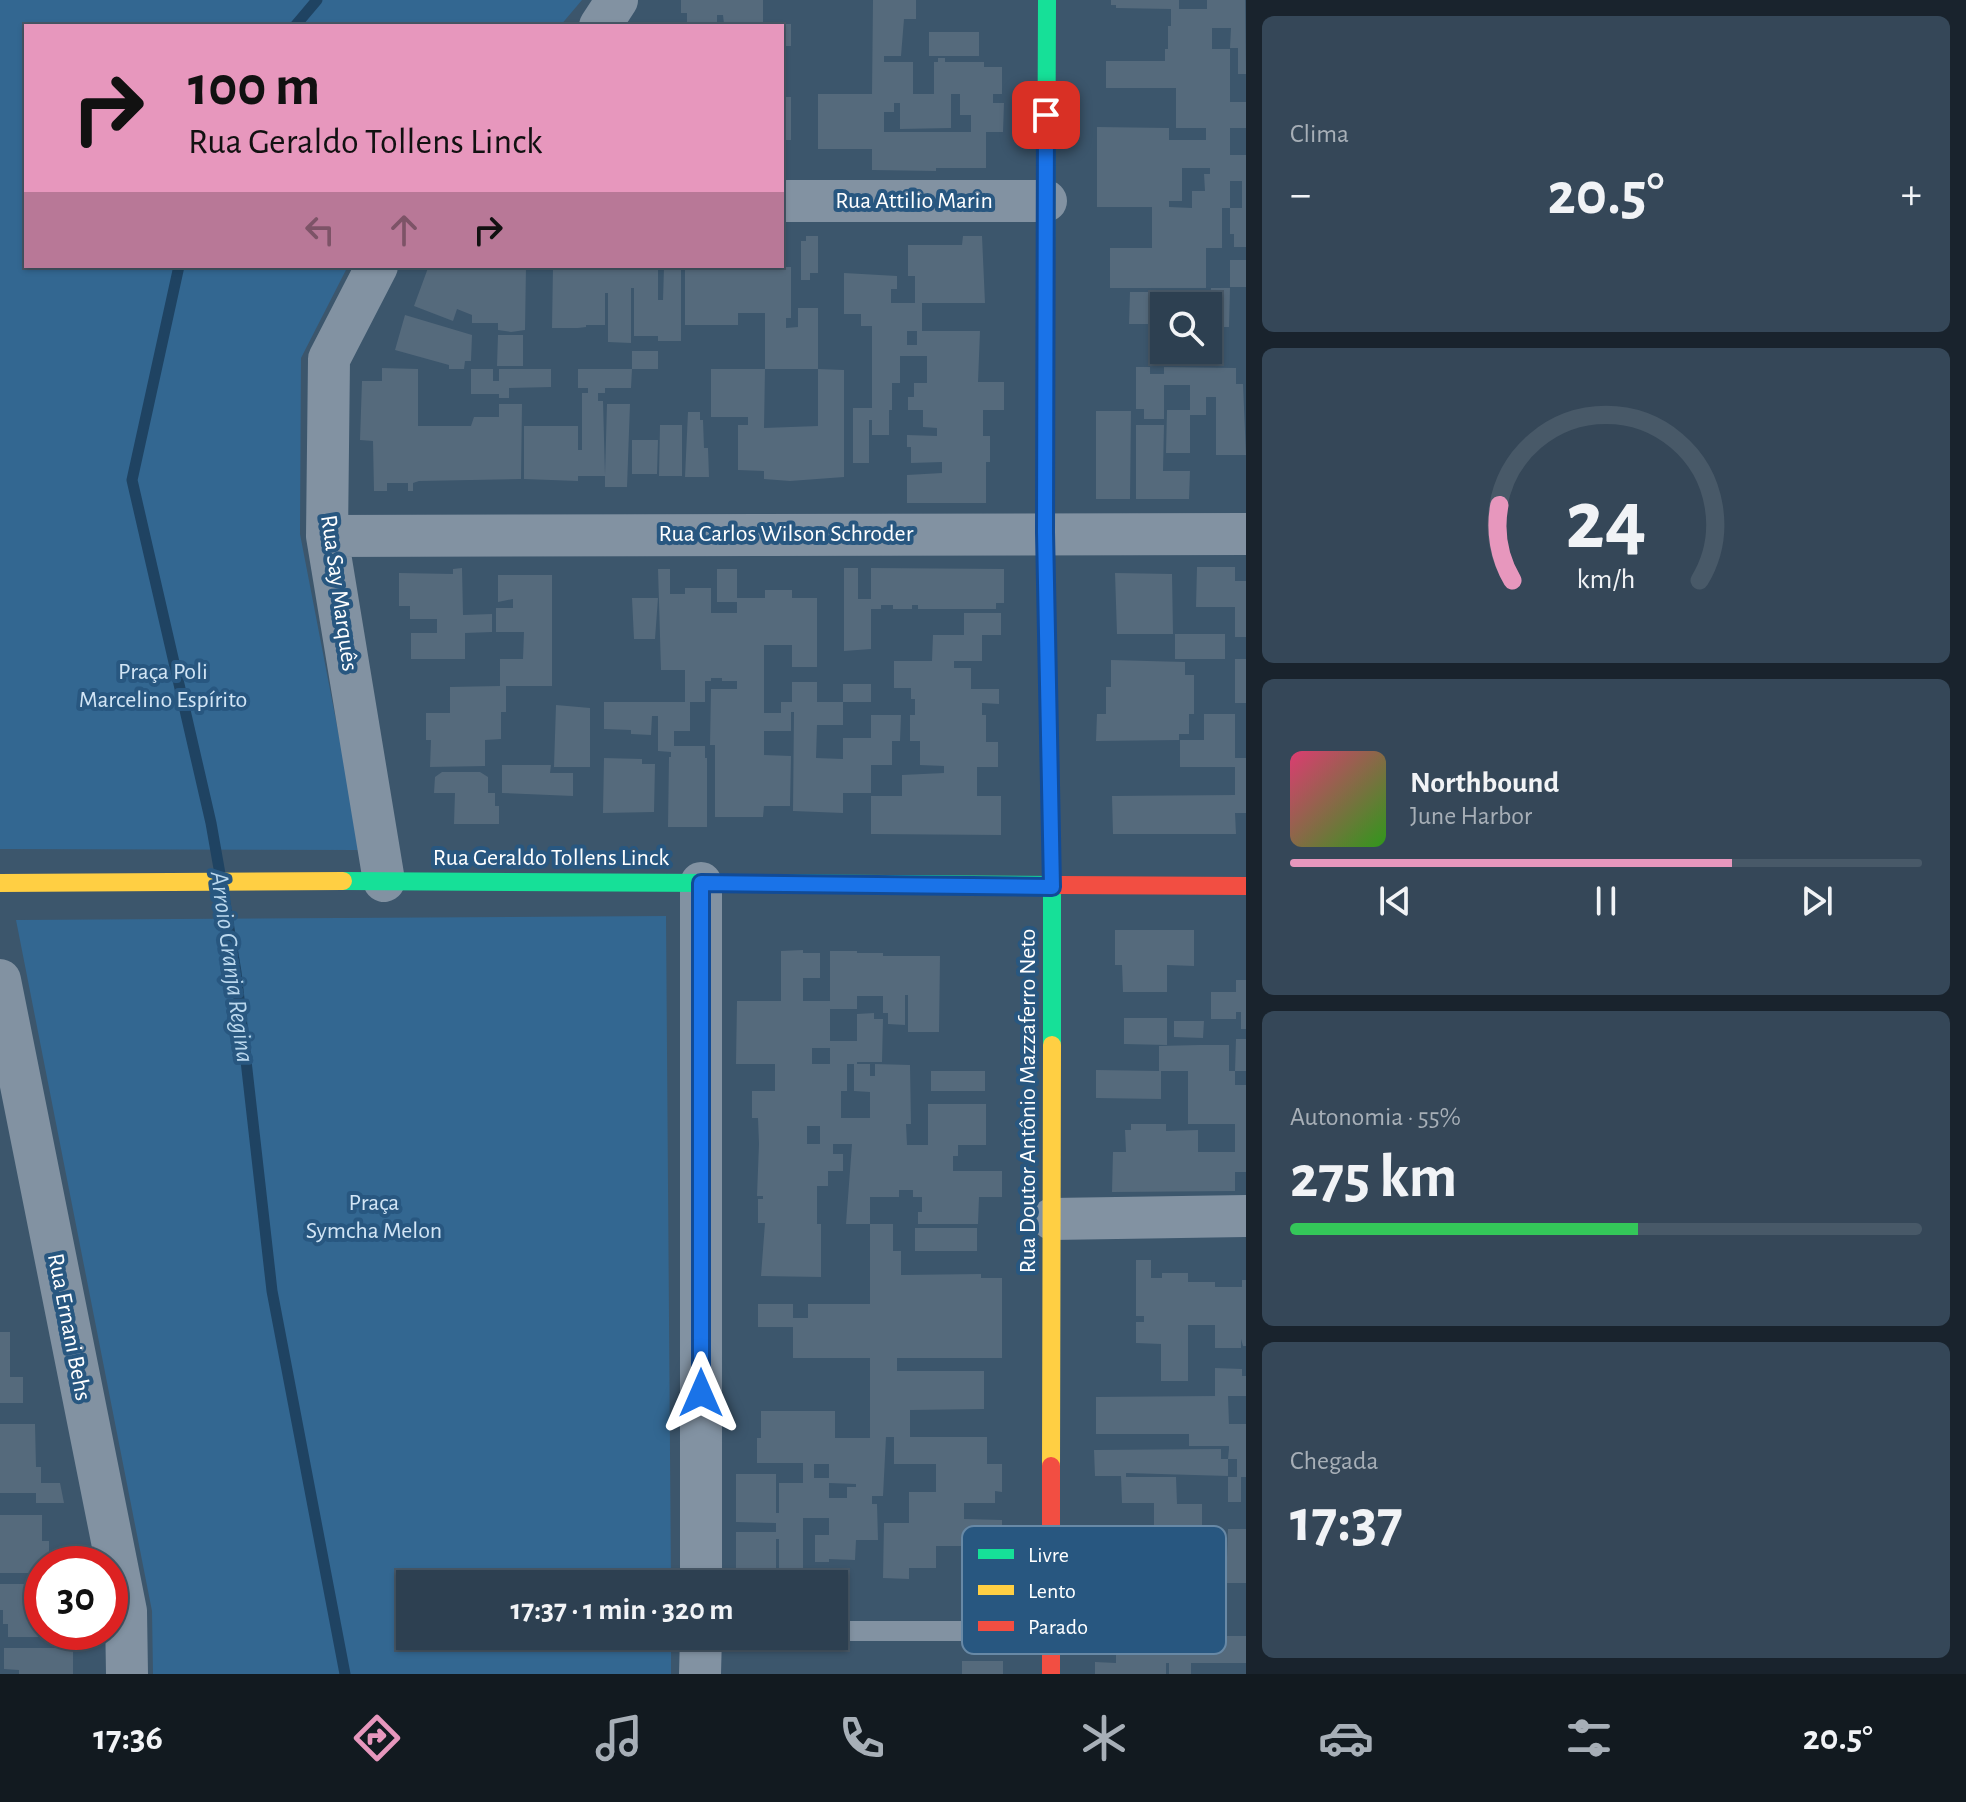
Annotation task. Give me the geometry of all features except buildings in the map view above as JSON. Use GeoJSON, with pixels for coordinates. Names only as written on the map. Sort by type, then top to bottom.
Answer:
{"type":"FeatureCollection","features":[{"type":"Feature","properties":{"kind":"street"},"geometry":{"type":"LineString","coordinates":[[601,24],[617,0]]}},
{"type":"Feature","properties":{"kind":"street","name":"Rua Doutor Antônio Mazzaferro Neto"},"geometry":{"type":"LineString","coordinates":[[1047,0],[1045,532],[1052,887],[1051,1526]]}},
{"type":"Feature","properties":{"kind":"street","name":"Rua Attilio Marin"},"geometry":{"type":"LineString","coordinates":[[784,201],[1046,201]]}},
{"type":"Feature","properties":{"kind":"street","name":"Rua Say Marquês"},"geometry":{"type":"LineString","coordinates":[[376,268],[329,359],[327,536],[384,881]]}},
{"type":"Feature","properties":{"kind":"street","name":"Rua Carlos Wilson Schroder"},"geometry":{"type":"LineString","coordinates":[[327,536],[1045,532],[1246,534]]}},
{"type":"Feature","properties":{"kind":"street","name":"Rua Geraldo Tollens Linck"},"geometry":{"type":"LineString","coordinates":[[0,883],[384,881],[1246,886]]}},
{"type":"Feature","properties":{"kind":"street"},"geometry":{"type":"LineString","coordinates":[[701,883],[701,1570]]}},
{"type":"Feature","properties":{"kind":"street","name":"Rua Ernani Behs"},"geometry":{"type":"LineString","coordinates":[[0,980],[126,1611],[127,1674]]}},
{"type":"Feature","properties":{"kind":"street"},"geometry":{"type":"LineString","coordinates":[[1052,1219],[1246,1216]]}},
{"type":"Feature","properties":{"kind":"street"},"geometry":{"type":"LineString","coordinates":[[700,1674],[701,1650]]}},
{"type":"Feature","properties":{"kind":"lane"},"geometry":{"type":"LineString","coordinates":[[848,1631],[962,1631]]}},
{"type":"Feature","properties":{"kind":"green space","name":"Praça Poli Marcelino Espírito"},"geometry":{"type":"Polygon","coordinates":[[[0,0],[582,0],[562,24],[24,24],[24,268],[347,268],[301,358],[300,534],[361,850],[0,849],[0,0]]]}},
{"type":"Feature","properties":{"kind":"green space","name":"Praça Symcha Melon"},"geometry":{"type":"Polygon","coordinates":[[[666,916],[671,1570],[396,1570],[396,1650],[671,1650],[671,1674],[153,1674],[152,1611],[16,920],[666,916]]]}},
{"type":"Feature","properties":{"kind":"waterway","name":"Arroio Granja Regina"},"geometry":{"type":"LineString","coordinates":[[297,24],[317,0]]}},
{"type":"Feature","properties":{"kind":"waterway","name":"Arroio Granja Regina"},"geometry":{"type":"LineString","coordinates":[[179,268],[132,480],[220,874]]}},
{"type":"Feature","properties":{"kind":"waterway","name":"Arroio Granja Regina"},"geometry":{"type":"LineString","coordinates":[[223,891],[236,972],[272,1291],[345,1674]]}},
{"type":"Feature","properties":{"kind":"traffic: fast"},"geometry":{"type":"LineString","coordinates":[[1047,0],[1045,532],[1052,1045]]}},
{"type":"Feature","properties":{"kind":"traffic: fast"},"geometry":{"type":"LineString","coordinates":[[343,881],[1059,885]]}},
{"type":"Feature","properties":{"kind":"traffic: slow"},"geometry":{"type":"LineString","coordinates":[[0,883],[343,881]]}},
{"type":"Feature","properties":{"kind":"traffic: slow"},"geometry":{"type":"LineString","coordinates":[[1051,1466],[1052,1045]]}},
{"type":"Feature","properties":{"kind":"traffic: jam"},"geometry":{"type":"LineString","coordinates":[[1059,885],[1246,886]]}},
{"type":"Feature","properties":{"kind":"traffic: jam"},"geometry":{"type":"LineString","coordinates":[[1051,1466],[1051,1526]]}},
{"type":"Feature","properties":{"kind":"traffic: jam"},"geometry":{"type":"LineString","coordinates":[[1051,1654],[1051,1674]]}},
{"type":"Feature","properties":{"kind":"route"},"geometry":{"type":"LineString","coordinates":[[701,1393],[701,883],[1052,887],[1045,532],[1046,115]]}}]}
